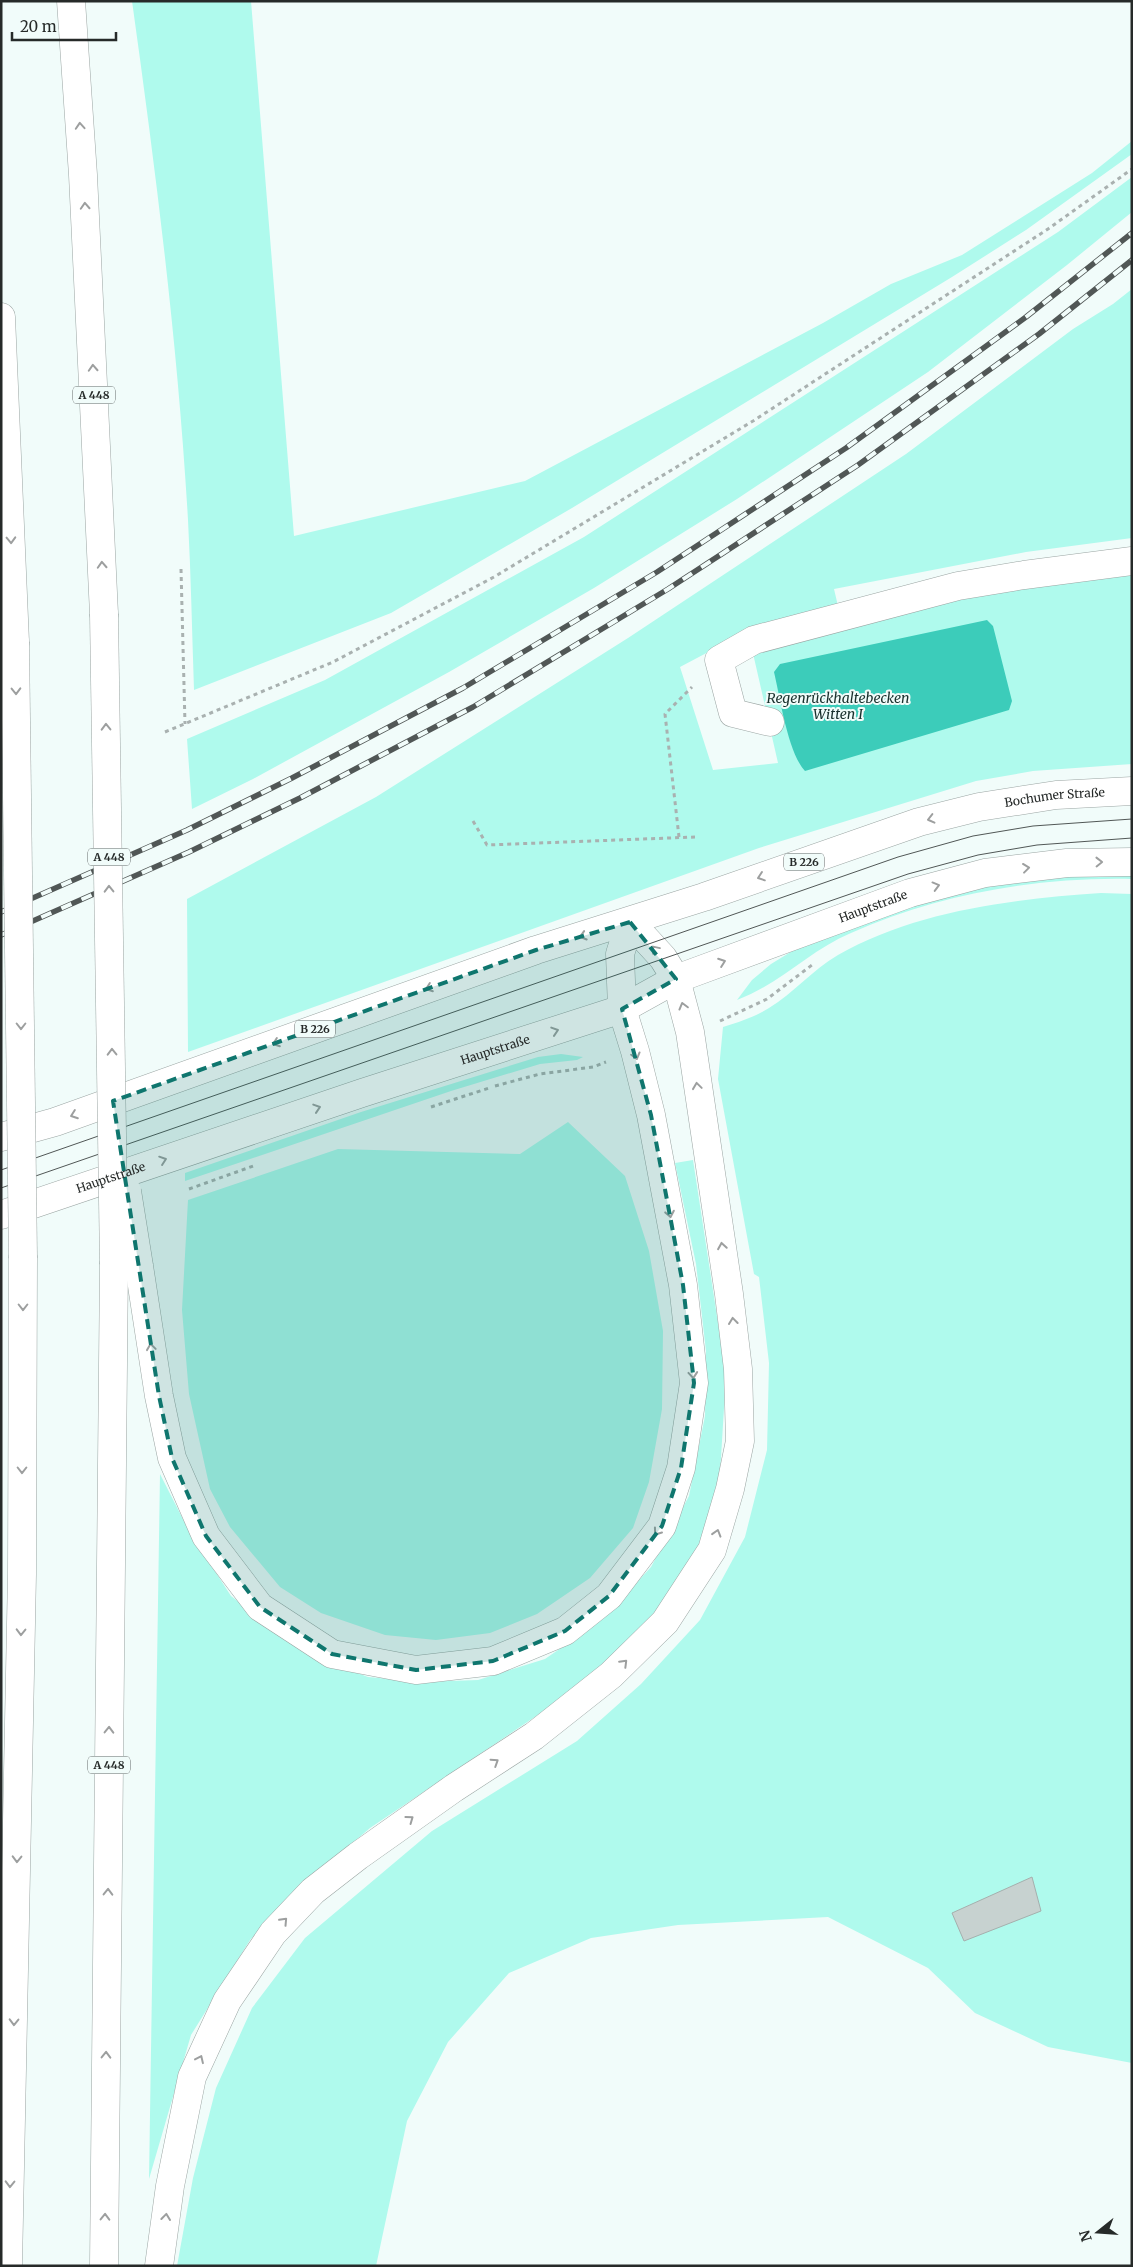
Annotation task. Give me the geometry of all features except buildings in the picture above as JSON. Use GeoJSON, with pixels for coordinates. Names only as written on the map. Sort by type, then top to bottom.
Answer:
{"type":"FeatureCollection","features":[{"type":"Feature","properties":{"kind":"main road","name":"A 448"},"geometry":{"type":"LineString","coordinates":[[71,1],[83,175],[104,614],[113,1101],[127,1265],[104,2266]]}},
{"type":"Feature","properties":{"kind":"main road"},"geometry":{"type":"LineString","coordinates":[[1,317],[15,642],[21,977],[23,1258],[22,1584],[8,2266]]}},
{"type":"Feature","properties":{"kind":"main road"},"geometry":{"type":"LineString","coordinates":[[770,722],[733,713],[719,660],[754,640],[958,586],[1024,575],[1132,561]]}},
{"type":"Feature","properties":{"kind":"main road","name":"Bochumer Straße"},"geometry":{"type":"LineString","coordinates":[[630,922],[919,822],[979,807],[1056,795],[1132,792]]}},
{"type":"Feature","properties":{"kind":"main road"},"geometry":{"type":"LineString","coordinates":[[1,842],[21,977]]}},
{"type":"Feature","properties":{"kind":"main road","name":"Hauptstraße"},"geometry":{"type":"LineString","coordinates":[[1,1215],[333,1102],[622,1009],[676,979],[910,893],[985,873],[1067,863],[1131,862]]}},
{"type":"Feature","properties":{"kind":"main road"},"geometry":{"type":"LineString","coordinates":[[127,1265],[172,1458],[206,1536],[260,1607],[332,1654],[416,1670],[493,1661],[565,1631],[609,1596],[662,1526],[681,1468],[694,1383],[683,1285],[651,1115],[622,1009],[620,954],[630,922],[657,950],[676,979],[690,1032],[729,1294],[738,1369],[740,1441],[730,1489],[712,1550],[665,1622],[611,1675],[534,1736],[454,1788],[358,1856],[312,1892],[273,1933],[227,2001],[192,2077],[170,2186],[159,2266]]}},
{"type":"Feature","properties":{"kind":"main road","name":"B 226"},"geometry":{"type":"LineString","coordinates":[[1,1137],[54,1122],[536,950],[630,922]]}},
{"type":"Feature","properties":{"kind":"path"},"geometry":{"type":"LineString","coordinates":[[165,732],[333,662],[494,577],[753,422],[1048,229],[1132,169]]}},
{"type":"Feature","properties":{"kind":"path"},"geometry":{"type":"LineString","coordinates":[[181,569],[185,724]]}},
{"type":"Feature","properties":{"kind":"path"},"geometry":{"type":"LineString","coordinates":[[679,838],[665,714],[719,660]]}},
{"type":"Feature","properties":{"kind":"path"},"geometry":{"type":"LineString","coordinates":[[473,821],[487,845],[695,837]]}},
{"type":"Feature","properties":{"kind":"path"},"geometry":{"type":"LineString","coordinates":[[690,1032],[767,999],[815,962]]}},
{"type":"Feature","properties":{"kind":"path"},"geometry":{"type":"LineString","coordinates":[[428,1108],[540,1074],[594,1066],[635,1051]]}},
{"type":"Feature","properties":{"kind":"path"},"geometry":{"type":"LineString","coordinates":[[189,1189],[262,1163]]}},
{"type":"Feature","properties":{"kind":"highlighted area"},"geometry":{"type":"Polygon","coordinates":[[[630,922],[676,979],[622,1009],[651,1115],[683,1285],[694,1383],[681,1468],[662,1526],[609,1596],[565,1631],[493,1661],[416,1670],[332,1654],[260,1607],[206,1536],[172,1458],[159,1396],[113,1101],[536,950],[630,922]]]}},
{"type":"Feature","properties":{"kind":"shaded area"},"geometry":{"type":"Polygon","coordinates":[[[132,1],[251,1],[294,536],[525,481],[823,323],[891,284],[962,255],[1092,173],[1132,141],[1132,154],[1026,230],[952,277],[572,508],[391,613],[194,690],[191,583],[184,455],[158,195],[132,1]]]}},
{"type":"Feature","properties":{"kind":"shaded area"},"geometry":{"type":"Polygon","coordinates":[[[1132,177],[1132,212],[1067,265],[928,372],[737,499],[594,588],[449,672],[253,779],[192,809],[187,739],[325,680],[584,537],[1058,232],[1132,177]]]}},
{"type":"Feature","properties":{"kind":"shaded area"},"geometry":{"type":"Polygon","coordinates":[[[1132,289],[1132,538],[1026,552],[834,589],[838,606],[748,631],[680,667],[713,770],[778,763],[752,649],[906,606],[1132,569],[1132,764],[1033,771],[976,781],[759,848],[188,1052],[187,899],[376,797],[628,638],[906,454],[1073,329],[1113,304],[1132,289]]]}},
{"type":"Feature","properties":{"kind":"shaded area"},"geometry":{"type":"Polygon","coordinates":[[[1132,874],[1132,879],[1060,881],[989,891],[953,898],[884,919],[836,940],[767,985],[737,1000],[752,980],[771,964],[794,950],[923,900],[1034,877],[1132,874]]]}},
{"type":"Feature","properties":{"kind":"shaded area"},"geometry":{"type":"Polygon","coordinates":[[[1101,893],[1132,894],[1132,2063],[1048,2047],[975,2013],[928,1968],[828,1917],[678,1925],[591,1938],[509,1973],[448,2042],[407,2121],[376,2266],[177,2266],[193,2178],[216,2088],[252,2008],[305,1938],[432,1831],[577,1741],[641,1684],[700,1620],[745,1537],[767,1450],[769,1363],[759,1277],[754,1274],[718,1079],[723,1027],[764,1011],[787,996],[838,955],[868,940],[899,928],[965,910],[999,904],[1101,893]]]}},
{"type":"Feature","properties":{"kind":"shaded area"},"geometry":{"type":"Polygon","coordinates":[[[561,1054],[583,1057],[577,1060],[540,1064],[451,1091],[185,1181],[185,1173],[361,1112],[538,1057],[561,1054]]]}},
{"type":"Feature","properties":{"kind":"shaded area"},"geometry":{"type":"Polygon","coordinates":[[[568,1122],[625,1176],[649,1251],[663,1331],[662,1409],[649,1482],[633,1528],[590,1578],[537,1614],[490,1633],[436,1640],[385,1635],[321,1613],[280,1587],[230,1527],[210,1489],[189,1394],[182,1310],[188,1200],[338,1149],[520,1154],[568,1122]]]}},
{"type":"Feature","properties":{"kind":"shaded area"},"geometry":{"type":"Polygon","coordinates":[[[693,1160],[726,1375],[720,1474],[704,1536],[665,1600],[613,1660],[563,1698],[370,1828],[296,1891],[250,1940],[191,2035],[149,2179],[160,1474],[189,1531],[231,1596],[303,1652],[368,1677],[421,1682],[478,1680],[545,1659],[603,1619],[651,1567],[689,1496],[705,1416],[706,1351],[696,1264],[675,1163],[693,1160]]]}},
{"type":"Feature","properties":{"kind":"water","name":"Regenrückhaltebecken Witten I"},"geometry":{"type":"Polygon","coordinates":[[[987,620],[993,626],[1012,701],[1009,710],[805,771],[799,763],[789,738],[782,710],[774,672],[780,664],[987,620]]]}},
{"type":"Feature","properties":{"kind":"tram line"},"geometry":{"type":"LineString","coordinates":[[1,1170],[898,857],[973,836],[1033,826],[1132,819]]}},
{"type":"Feature","properties":{"kind":"tram line"},"geometry":{"type":"LineString","coordinates":[[1,1188],[908,874],[978,855],[1037,845],[1132,838]]}},
{"type":"Feature","properties":{"kind":"railway"},"geometry":{"type":"LineString","coordinates":[[1,912],[187,830],[292,778],[463,688],[657,572],[846,448],[1026,317],[1132,233]]}},
{"type":"Feature","properties":{"kind":"railway"},"geometry":{"type":"LineString","coordinates":[[1,935],[189,852],[300,798],[473,707],[668,589],[858,465],[1039,334],[1132,260]]}}]}
